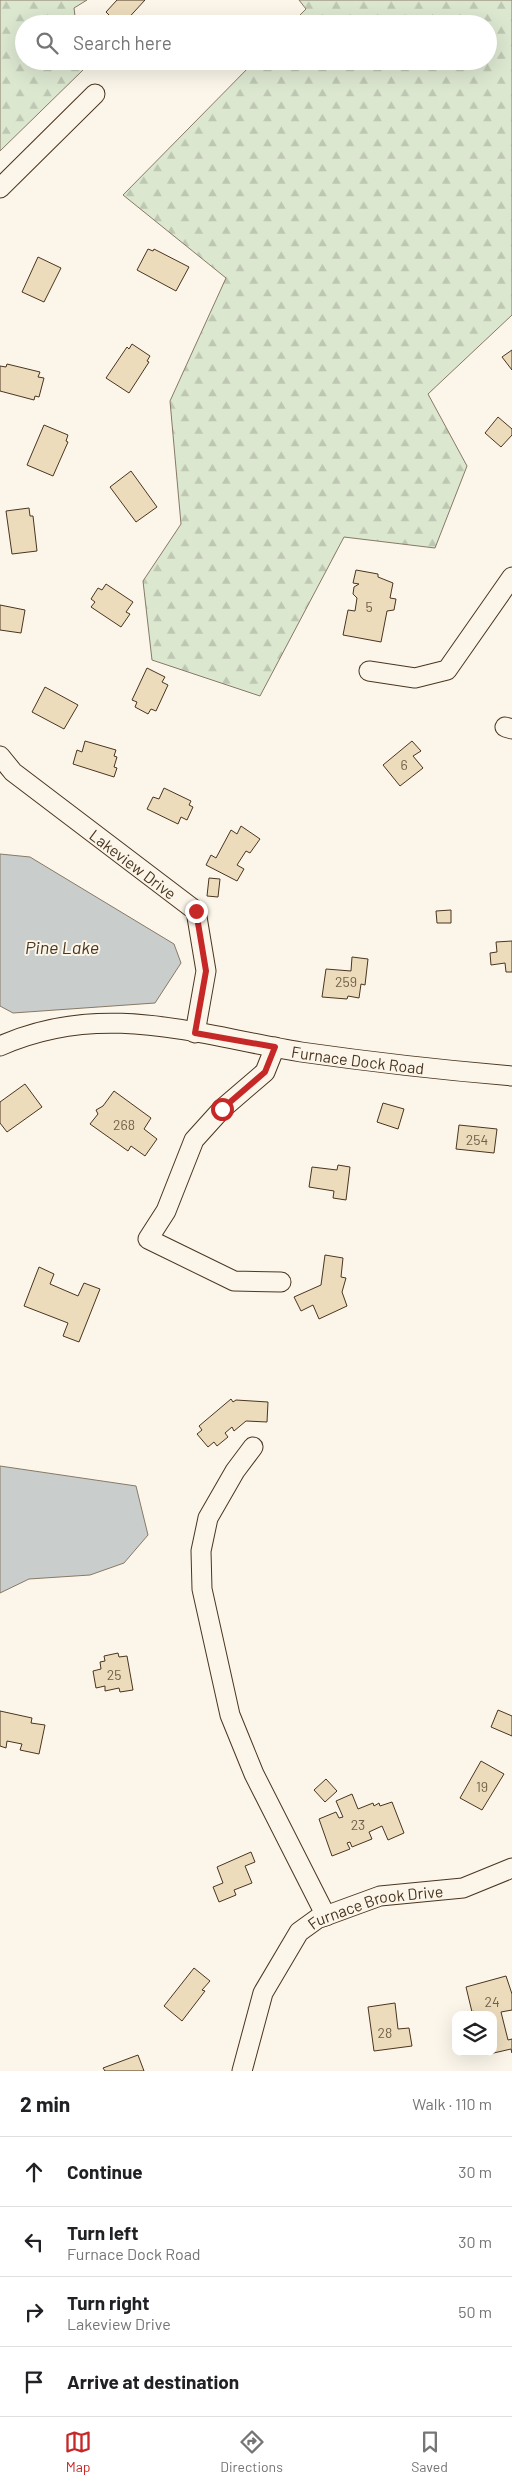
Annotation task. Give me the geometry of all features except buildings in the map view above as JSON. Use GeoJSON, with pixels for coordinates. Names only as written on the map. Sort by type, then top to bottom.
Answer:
{"type":"FeatureCollection","features":[{"type":"Feature","properties":{"kind":"street"},"geometry":{"type":"LineString","coordinates":[[0,188],[95,94]]}},
{"type":"Feature","properties":{"kind":"street"},"geometry":{"type":"LineString","coordinates":[[369,671],[415,678],[446,670],[512,577]]}},
{"type":"Feature","properties":{"kind":"street","name":"Lakeview Drive"},"geometry":{"type":"LineString","coordinates":[[0,756],[13,772],[196,911],[206,971],[195,1033]]}},
{"type":"Feature","properties":{"kind":"street","name":"Furnace Dock Road"},"geometry":{"type":"LineString","coordinates":[[0,1046],[49,1029],[98,1022],[154,1025],[275,1047],[381,1063],[512,1076]]}},
{"type":"Feature","properties":{"kind":"street"},"geometry":{"type":"LineString","coordinates":[[275,1047],[265,1072],[222,1109],[194,1140],[166,1211],[148,1239],[234,1281],[281,1282]]}},
{"type":"Feature","properties":{"kind":"street"},"geometry":{"type":"LineString","coordinates":[[252,1447],[235,1471],[208,1518],[201,1551],[202,1589],[230,1715],[254,1774],[326,1916]]}},
{"type":"Feature","properties":{"kind":"street","name":"Furnace Brook Drive"},"geometry":{"type":"LineString","coordinates":[[242,2071],[266,1987],[298,1932],[326,1916],[380,1896],[463,1888],[512,1868]]}},
{"type":"Feature","properties":{"kind":"green space"},"geometry":{"type":"Polygon","coordinates":[[[0,0],[87,0],[74,8],[75,15],[15,15],[15,70],[83,70],[0,151],[0,0]]]}},
{"type":"Feature","properties":{"kind":"green space"},"geometry":{"type":"Polygon","coordinates":[[[299,0],[512,0],[512,315],[428,394],[467,466],[435,548],[344,537],[260,696],[152,660],[143,581],[181,524],[170,401],[226,278],[123,195],[246,70],[497,70],[497,15],[300,15],[306,9],[299,0]]]}},
{"type":"Feature","properties":{"kind":"water","name":"Pine Lake"},"geometry":{"type":"Polygon","coordinates":[[[0,854],[30,857],[174,944],[181,963],[155,1003],[13,1013],[0,1006],[0,854]]]}},
{"type":"Feature","properties":{"kind":"water"},"geometry":{"type":"Polygon","coordinates":[[[0,1466],[136,1486],[148,1535],[124,1563],[90,1575],[29,1579],[0,1593],[0,1466]]]}},
{"type":"Feature","properties":{"kind":"route"},"geometry":{"type":"LineString","coordinates":[[196,911],[206,971],[195,1033],[275,1047],[265,1072],[222,1109]]}}]}
